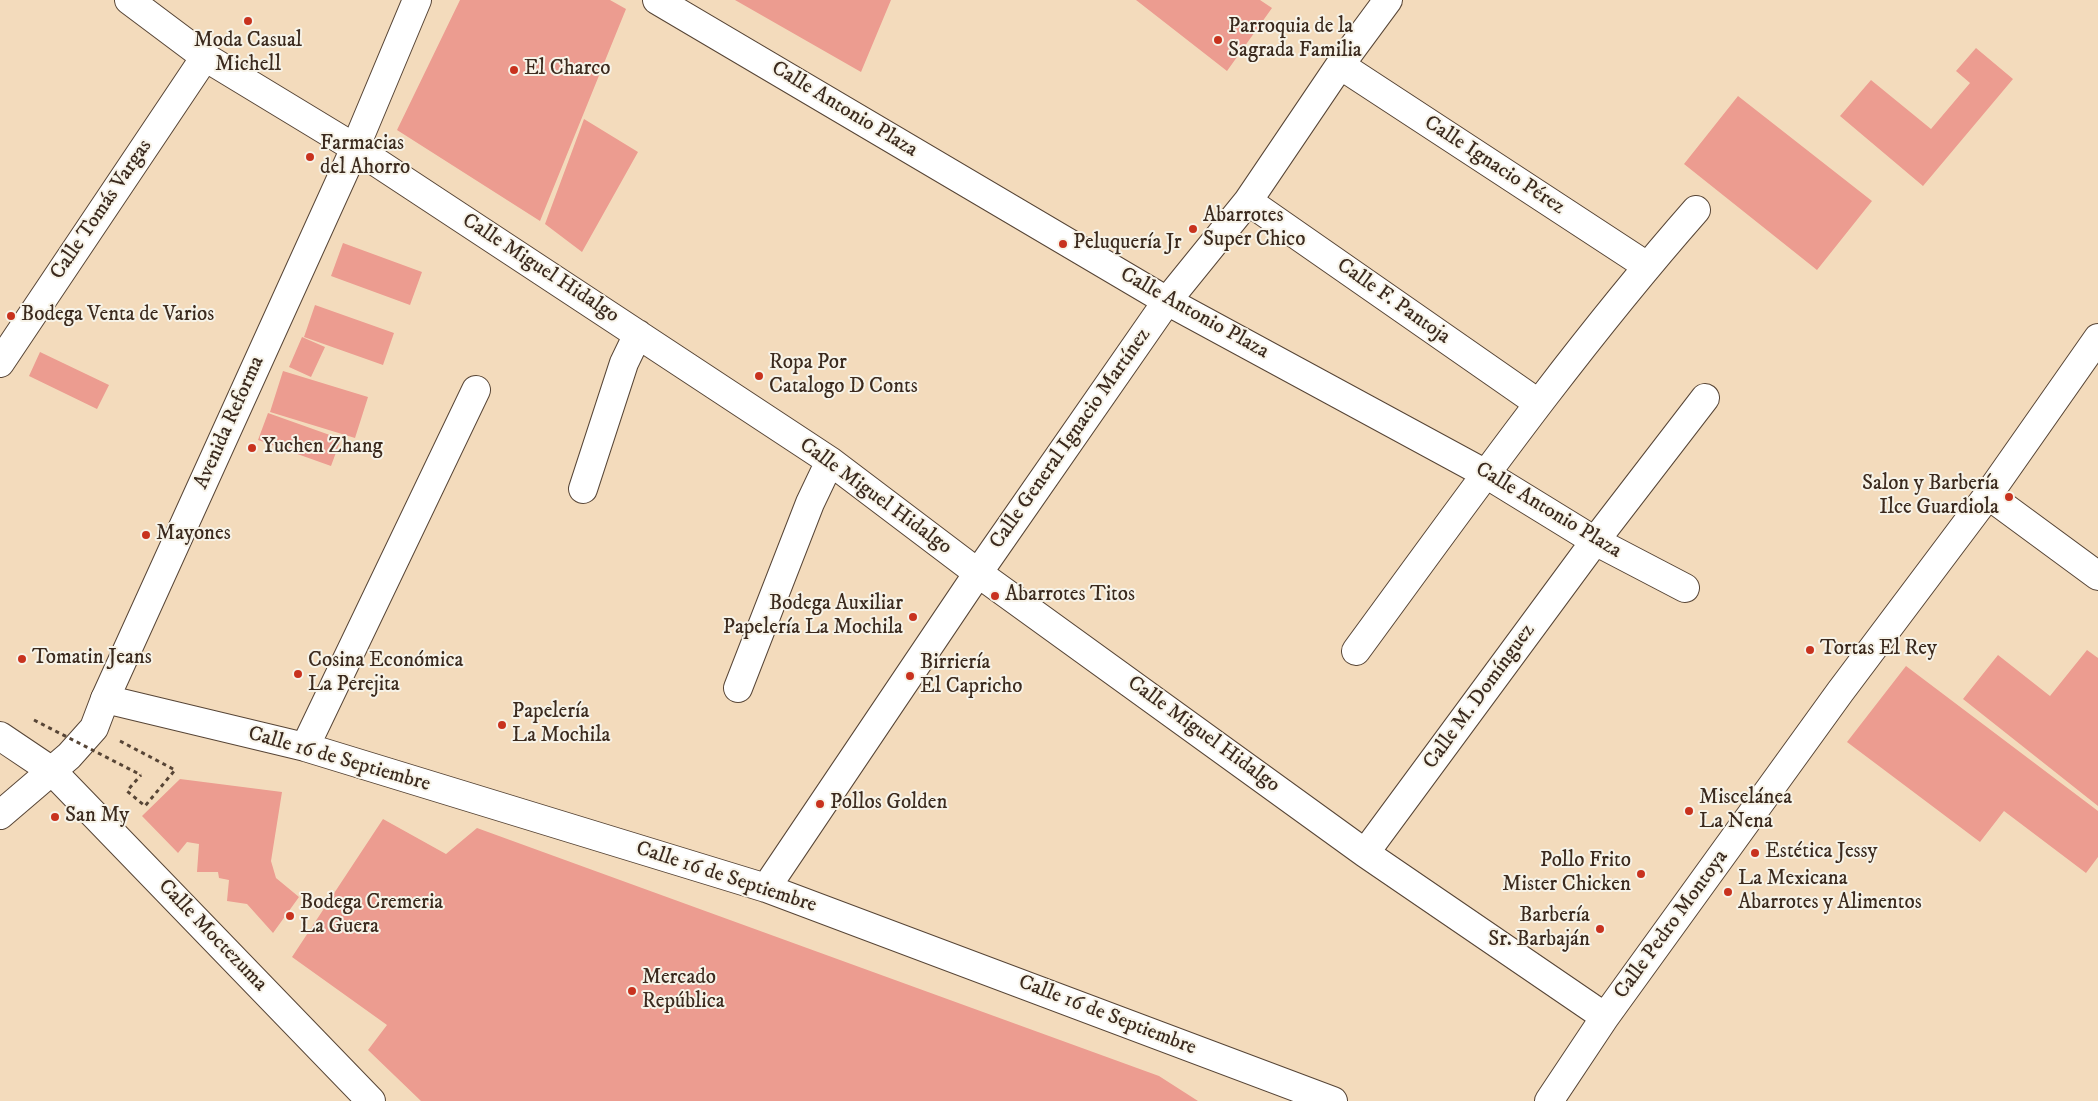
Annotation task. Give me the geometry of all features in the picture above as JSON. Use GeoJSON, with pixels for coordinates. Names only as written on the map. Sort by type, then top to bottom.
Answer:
{"type":"FeatureCollection","features":[{"type":"Feature","properties":{"kind":"street","name":"Calle Miguel Hidalgo"},"geometry":{"type":"LineString","coordinates":[[130,0],[205,57],[355,148],[830,461],[978,573],[1365,853],[1606,1017]]}},
{"type":"Feature","properties":{"kind":"street","name":"Avenida Reforma"},"geometry":{"type":"LineString","coordinates":[[0,814],[69,756],[94,728],[105,699],[355,148],[417,0]]}},
{"type":"Feature","properties":{"kind":"street","name":"Calle Antonio Plaza"},"geometry":{"type":"LineString","coordinates":[[657,0],[1167,301],[1486,474],[1595,541],[1685,588]]}},
{"type":"Feature","properties":{"kind":"street","name":"Calle General Ignacio Martínez"},"geometry":{"type":"LineString","coordinates":[[766,888],[978,573],[1167,301],[1248,201],[1340,65],[1388,0]]}},
{"type":"Feature","properties":{"kind":"street","name":"Calle Tomás Vargas"},"geometry":{"type":"LineString","coordinates":[[0,363],[205,57]]}},
{"type":"Feature","properties":{"kind":"street","name":"Calle Ignacio Pérez"},"geometry":{"type":"LineString","coordinates":[[1340,65],[1647,266]]}},
{"type":"Feature","properties":{"kind":"street","name":"Calle F. Pantoja"},"geometry":{"type":"LineString","coordinates":[[1248,201],[1538,403]]}},
{"type":"Feature","properties":{"kind":"street"},"geometry":{"type":"LineString","coordinates":[[1356,651],[1538,403],[1647,266],[1696,210]]}},
{"type":"Feature","properties":{"kind":"street"},"geometry":{"type":"LineString","coordinates":[[583,489],[624,363],[638,334]]}},
{"type":"Feature","properties":{"kind":"street","name":"Calle Pedro Montoya"},"geometry":{"type":"LineString","coordinates":[[1549,1101],[1606,1017],[1840,692],[1988,495],[2098,338]]}},
{"type":"Feature","properties":{"kind":"street"},"geometry":{"type":"LineString","coordinates":[[306,747],[476,390]]}},
{"type":"Feature","properties":{"kind":"street","name":"Calle M. Domínguez"},"geometry":{"type":"LineString","coordinates":[[1365,853],[1595,541],[1705,398]]}},
{"type":"Feature","properties":{"kind":"street"},"geometry":{"type":"LineString","coordinates":[[738,688],[810,503],[830,461]]}},
{"type":"Feature","properties":{"kind":"street"},"geometry":{"type":"LineString","coordinates":[[1988,495],[2098,576]]}},
{"type":"Feature","properties":{"kind":"street","name":"Calle 16 de Septiembre"},"geometry":{"type":"LineString","coordinates":[[105,699],[306,747],[766,888],[1333,1101]]}},
{"type":"Feature","properties":{"kind":"street","name":"Calle Moctezuma"},"geometry":{"type":"LineString","coordinates":[[0,736],[52,771],[372,1101]]}},
{"type":"Feature","properties":{"kind":"path"},"geometry":{"type":"LineString","coordinates":[[34,720],[141,775],[127,791],[145,806],[175,770],[94,728]]}},
{"type":"Feature","properties":{"kind":"building","name":"El Charco"},"geometry":{"type":"Polygon","coordinates":[[[460,0],[610,0],[626,9],[540,221],[397,130],[460,0]]]}},
{"type":"Feature","properties":{"kind":"building"},"geometry":{"type":"Polygon","coordinates":[[[735,0],[891,0],[861,72],[735,0]]]}},
{"type":"Feature","properties":{"kind":"building","name":"Parroquia de la Sagrada Familia"},"geometry":{"type":"Polygon","coordinates":[[[1136,0],[1260,0],[1272,8],[1227,71],[1136,0]]]}},
{"type":"Feature","properties":{"kind":"building"},"geometry":{"type":"Polygon","coordinates":[[[1976,48],[2013,79],[1923,186],[1840,116],[1871,80],[1931,129],[1970,83],[1956,71],[1976,48]]]}},
{"type":"Feature","properties":{"kind":"building"},"geometry":{"type":"Polygon","coordinates":[[[1738,96],[1872,201],[1817,270],[1684,164],[1738,96]]]}},
{"type":"Feature","properties":{"kind":"building"},"geometry":{"type":"Polygon","coordinates":[[[584,119],[638,152],[582,252],[545,224],[584,119]]]}},
{"type":"Feature","properties":{"kind":"building"},"geometry":{"type":"Polygon","coordinates":[[[343,243],[422,272],[410,305],[331,276],[343,243]]]}},
{"type":"Feature","properties":{"kind":"building"},"geometry":{"type":"Polygon","coordinates":[[[315,305],[394,333],[383,365],[304,337],[315,305]]]}},
{"type":"Feature","properties":{"kind":"building"},"geometry":{"type":"Polygon","coordinates":[[[302,337],[325,347],[311,377],[289,367],[302,337]]]}},
{"type":"Feature","properties":{"kind":"building"},"geometry":{"type":"Polygon","coordinates":[[[40,352],[109,385],[97,409],[29,376],[40,352]]]}},
{"type":"Feature","properties":{"kind":"building"},"geometry":{"type":"Polygon","coordinates":[[[283,371],[368,397],[355,438],[270,412],[283,371]]]}},
{"type":"Feature","properties":{"kind":"building"},"geometry":{"type":"Polygon","coordinates":[[[268,413],[341,439],[331,466],[258,440],[268,413]]]}},
{"type":"Feature","properties":{"kind":"building"},"geometry":{"type":"Polygon","coordinates":[[[2087,650],[2098,658],[2098,806],[1963,699],[1998,655],[2050,696],[2087,650]]]}},
{"type":"Feature","properties":{"kind":"building"},"geometry":{"type":"Polygon","coordinates":[[[1906,666],[2098,811],[2098,857],[2086,873],[2004,811],[1980,842],[1847,742],[1906,666]]]}},
{"type":"Feature","properties":{"kind":"building"},"geometry":{"type":"Polygon","coordinates":[[[180,779],[282,792],[271,861],[276,878],[299,897],[273,933],[247,904],[227,901],[229,880],[219,878],[218,872],[197,872],[199,844],[187,842],[178,853],[142,816],[180,779]]]}},
{"type":"Feature","properties":{"kind":"building","name":"Mercado República"},"geometry":{"type":"Polygon","coordinates":[[[383,819],[446,854],[477,828],[1159,1076],[1198,1101],[421,1101],[368,1050],[387,1025],[292,957],[383,819]]]}},
{"type":"Feature","properties":{"kind":"place","name":"Moda Casual Michell"},"geometry":{"type":"Point","coordinates":[248,21]}},
{"type":"Feature","properties":{"kind":"place","name":"Parroquia de la Sagrada Familia"},"geometry":{"type":"Point","coordinates":[1218,40]}},
{"type":"Feature","properties":{"kind":"place","name":"El Charco"},"geometry":{"type":"Point","coordinates":[514,70]}},
{"type":"Feature","properties":{"kind":"place","name":"Farmacias del Ahorro"},"geometry":{"type":"Point","coordinates":[310,157]}},
{"type":"Feature","properties":{"kind":"place","name":"Abarrotes Super Chico"},"geometry":{"type":"Point","coordinates":[1193,229]}},
{"type":"Feature","properties":{"kind":"place","name":"Peluquería Jr"},"geometry":{"type":"Point","coordinates":[1063,244]}},
{"type":"Feature","properties":{"kind":"place","name":"Bodega Venta de Varios"},"geometry":{"type":"Point","coordinates":[11,316]}},
{"type":"Feature","properties":{"kind":"place","name":"Ropa Por Catalogo D Conts"},"geometry":{"type":"Point","coordinates":[759,376]}},
{"type":"Feature","properties":{"kind":"place","name":"Yuchen Zhang"},"geometry":{"type":"Point","coordinates":[252,448]}},
{"type":"Feature","properties":{"kind":"place","name":"Salon y Barbería Ilce Guardiola"},"geometry":{"type":"Point","coordinates":[2009,497]}},
{"type":"Feature","properties":{"kind":"place","name":"Mayones"},"geometry":{"type":"Point","coordinates":[146,535]}},
{"type":"Feature","properties":{"kind":"place","name":"Abarrotes Titos"},"geometry":{"type":"Point","coordinates":[995,596]}},
{"type":"Feature","properties":{"kind":"place","name":"Bodega Auxiliar Papelería La Mochila"},"geometry":{"type":"Point","coordinates":[913,617]}},
{"type":"Feature","properties":{"kind":"place","name":"Tortas El Rey"},"geometry":{"type":"Point","coordinates":[1810,650]}},
{"type":"Feature","properties":{"kind":"place","name":"Tomatin Jeans"},"geometry":{"type":"Point","coordinates":[22,659]}},
{"type":"Feature","properties":{"kind":"place","name":"Cosina Económica La Perejita"},"geometry":{"type":"Point","coordinates":[298,674]}},
{"type":"Feature","properties":{"kind":"place","name":"Birriería El Capricho"},"geometry":{"type":"Point","coordinates":[910,676]}},
{"type":"Feature","properties":{"kind":"place","name":"Papelería La Mochila"},"geometry":{"type":"Point","coordinates":[502,725]}},
{"type":"Feature","properties":{"kind":"place","name":"Pollos Golden"},"geometry":{"type":"Point","coordinates":[820,804]}},
{"type":"Feature","properties":{"kind":"place","name":"Miscelánea La Nena"},"geometry":{"type":"Point","coordinates":[1689,811]}},
{"type":"Feature","properties":{"kind":"place","name":"San My"},"geometry":{"type":"Point","coordinates":[55,817]}},
{"type":"Feature","properties":{"kind":"place","name":"Estética Jessy"},"geometry":{"type":"Point","coordinates":[1755,853]}},
{"type":"Feature","properties":{"kind":"place","name":"Pollo Frito Mister Chicken"},"geometry":{"type":"Point","coordinates":[1641,874]}},
{"type":"Feature","properties":{"kind":"place","name":"La Mexicana Abarrotes y Alimentos"},"geometry":{"type":"Point","coordinates":[1728,892]}},
{"type":"Feature","properties":{"kind":"place","name":"Bodega Cremeria La Guera"},"geometry":{"type":"Point","coordinates":[290,916]}},
{"type":"Feature","properties":{"kind":"place","name":"Barbería Sr. Barbaján"},"geometry":{"type":"Point","coordinates":[1600,929]}},
{"type":"Feature","properties":{"kind":"place","name":"Mercado República"},"geometry":{"type":"Point","coordinates":[632,991]}}]}
